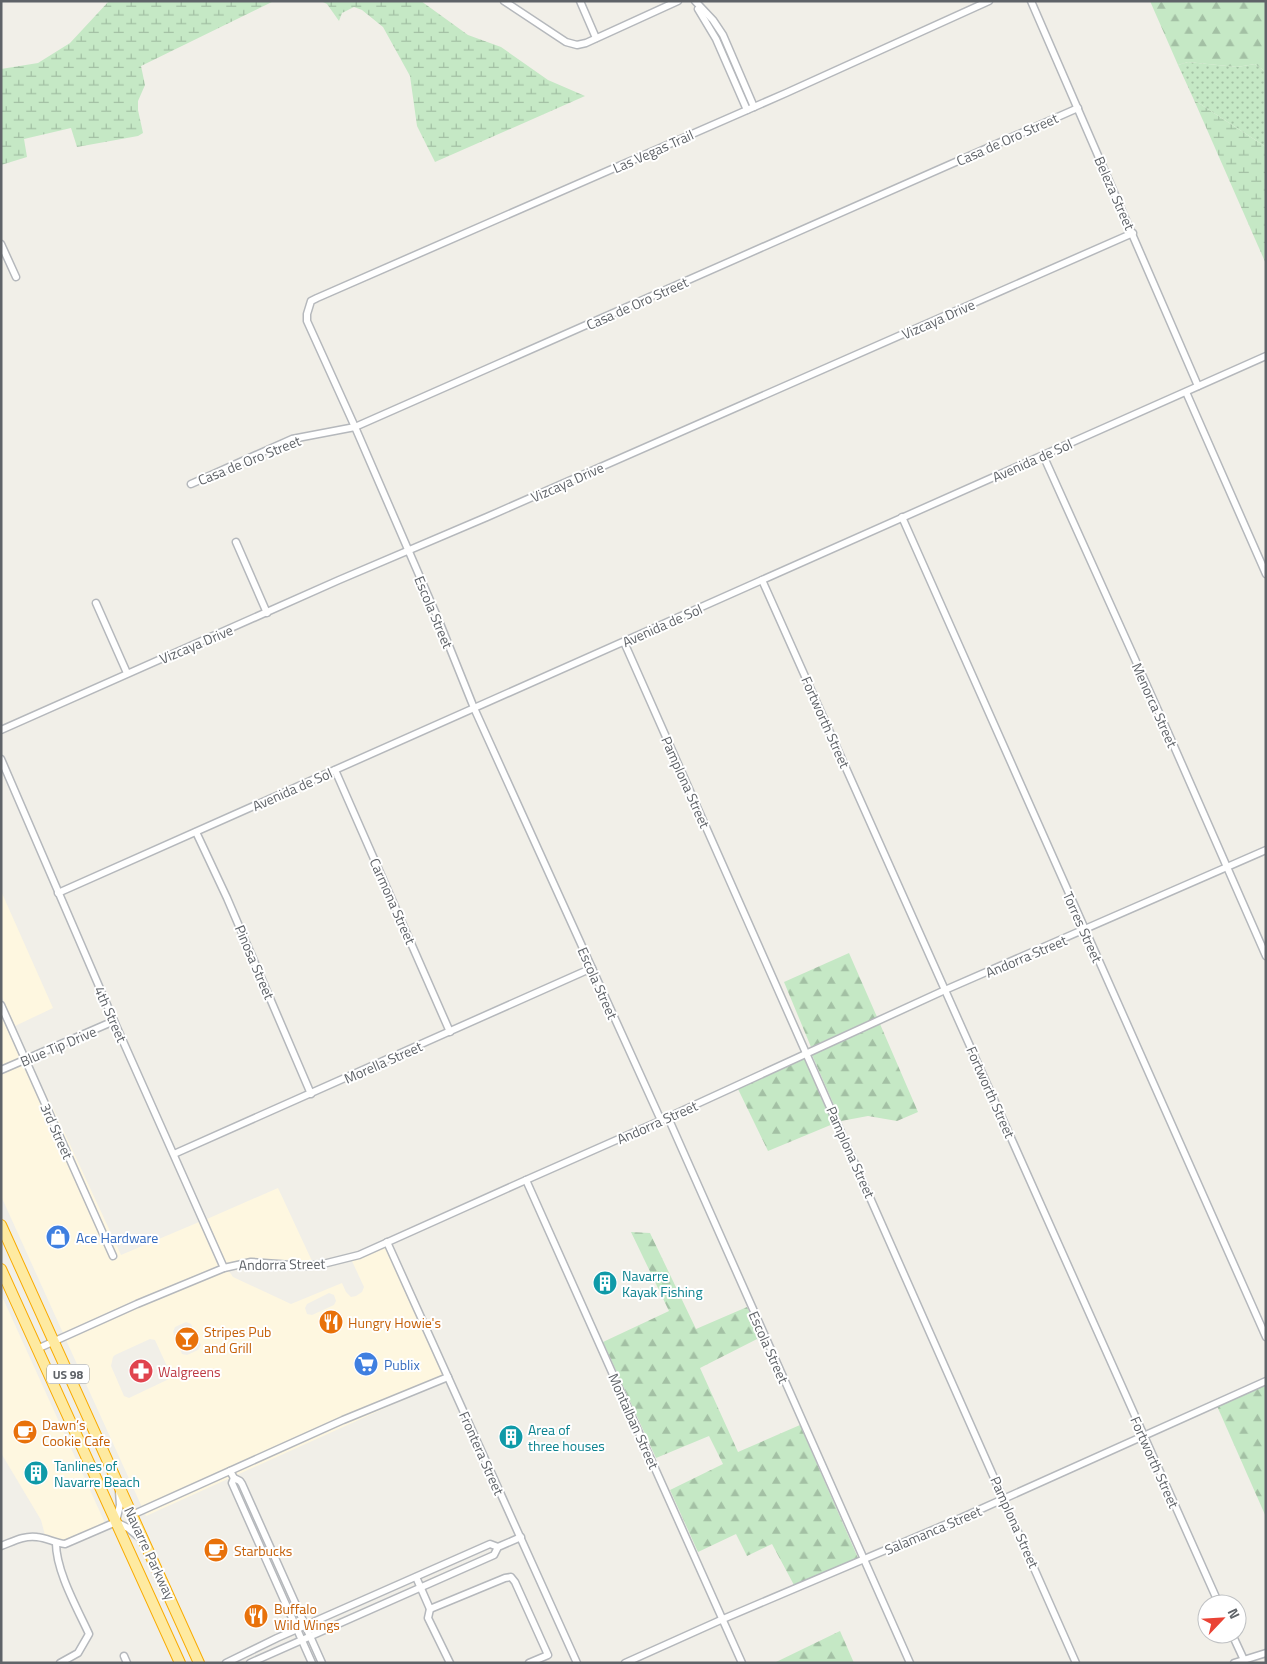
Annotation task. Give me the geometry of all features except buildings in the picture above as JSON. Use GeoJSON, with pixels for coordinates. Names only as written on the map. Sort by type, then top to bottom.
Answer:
{"type":"FeatureCollection","features":[{"type":"Feature","properties":{"kind":"highway","name":"Navarre Parkway"},"geometry":{"type":"LineString","coordinates":[[1,1225],[199,1663]]}},
{"type":"Feature","properties":{"kind":"highway","name":"Navarre Parkway"},"geometry":{"type":"LineString","coordinates":[[1,1269],[180,1663]]}},
{"type":"Feature","properties":{"kind":"street"},"geometry":{"type":"LineString","coordinates":[[504,1],[566,42],[576,45],[678,1]]}},
{"type":"Feature","properties":{"kind":"street"},"geometry":{"type":"LineString","coordinates":[[580,1],[596,38]]}},
{"type":"Feature","properties":{"kind":"street"},"geometry":{"type":"LineString","coordinates":[[694,1],[713,20],[723,35],[754,107]]}},
{"type":"Feature","properties":{"kind":"street"},"geometry":{"type":"LineString","coordinates":[[694,1],[716,39],[747,110]]}},
{"type":"Feature","properties":{"kind":"street","name":"Las Vegas Trail"},"geometry":{"type":"LineString","coordinates":[[317,298],[754,107],[989,1]]}},
{"type":"Feature","properties":{"kind":"street","name":"Beleza Street"},"geometry":{"type":"LineString","coordinates":[[1031,1],[1198,386]]}},
{"type":"Feature","properties":{"kind":"street","name":"Casa de Oro Street"},"geometry":{"type":"LineString","coordinates":[[191,484],[292,439],[355,427],[1078,108]]}},
{"type":"Feature","properties":{"kind":"street","name":"Vizcaya Drive"},"geometry":{"type":"LineString","coordinates":[[1,730],[127,673],[1133,234]]}},
{"type":"Feature","properties":{"kind":"street"},"geometry":{"type":"LineString","coordinates":[[1,244],[16,277]]}},
{"type":"Feature","properties":{"kind":"street","name":"Escola Street"},"geometry":{"type":"LineString","coordinates":[[317,298],[311,301],[307,321],[439,621],[474,708],[659,1116],[670,1122],[910,1663]]}},
{"type":"Feature","properties":{"kind":"street","name":"Avenida de Sol"},"geometry":{"type":"LineString","coordinates":[[58,893],[1266,356]]}},
{"type":"Feature","properties":{"kind":"street"},"geometry":{"type":"LineString","coordinates":[[1186,392],[1266,574]]}},
{"type":"Feature","properties":{"kind":"street","name":"Menorca Street"},"geometry":{"type":"LineString","coordinates":[[1043,455],[1266,956]]}},
{"type":"Feature","properties":{"kind":"street","name":"Torres Street"},"geometry":{"type":"LineString","coordinates":[[902,517],[1266,1337]]}},
{"type":"Feature","properties":{"kind":"street"},"geometry":{"type":"LineString","coordinates":[[236,542],[266,613]]}},
{"type":"Feature","properties":{"kind":"street","name":"Fortworth Street"},"geometry":{"type":"LineString","coordinates":[[762,580],[1215,1594]]}},
{"type":"Feature","properties":{"kind":"street"},"geometry":{"type":"LineString","coordinates":[[96,603],[127,673]]}},
{"type":"Feature","properties":{"kind":"street","name":"Pamplona Street"},"geometry":{"type":"LineString","coordinates":[[624,642],[1076,1663]]}},
{"type":"Feature","properties":{"kind":"street","name":"4th Street"},"geometry":{"type":"LineString","coordinates":[[1,759],[114,1021],[224,1268]]}},
{"type":"Feature","properties":{"kind":"street","name":"Carmona Street"},"geometry":{"type":"LineString","coordinates":[[335,770],[450,1032]]}},
{"type":"Feature","properties":{"kind":"street","name":"Pinosa Street"},"geometry":{"type":"LineString","coordinates":[[196,832],[227,898],[311,1094]]}},
{"type":"Feature","properties":{"kind":"street","name":"Andorra Street"},"geometry":{"type":"LineString","coordinates":[[38,1349],[137,1304],[224,1268],[251,1262],[305,1266],[324,1264],[359,1255],[664,1119],[945,990],[1266,850]]}},
{"type":"Feature","properties":{"kind":"street","name":"Morella Street"},"geometry":{"type":"LineString","coordinates":[[174,1154],[592,968]]}},
{"type":"Feature","properties":{"kind":"street","name":"3rd Street"},"geometry":{"type":"LineString","coordinates":[[1,1005],[113,1256]]}},
{"type":"Feature","properties":{"kind":"street","name":"Blue Tip Drive"},"geometry":{"type":"LineString","coordinates":[[1,1070],[114,1021]]}},
{"type":"Feature","properties":{"kind":"street","name":"Montalban Street"},"geometry":{"type":"LineString","coordinates":[[526,1180],[742,1663]]}},
{"type":"Feature","properties":{"kind":"street","name":"Frontera Street"},"geometry":{"type":"LineString","coordinates":[[387,1242],[577,1663]]}},
{"type":"Feature","properties":{"kind":"street"},"geometry":{"type":"LineString","coordinates":[[132,1515],[343,1420],[448,1377]]}},
{"type":"Feature","properties":{"kind":"street","name":"Salamanca Street"},"geometry":{"type":"LineString","coordinates":[[625,1663],[723,1619],[864,1560],[1266,1381]]}},
{"type":"Feature","properties":{"kind":"street"},"geometry":{"type":"LineString","coordinates":[[230,1471],[234,1478],[242,1484],[310,1624],[310,1636],[322,1663]]}},
{"type":"Feature","properties":{"kind":"street"},"geometry":{"type":"LineString","coordinates":[[234,1478],[232,1483],[312,1663]]}},
{"type":"Feature","properties":{"kind":"street"},"geometry":{"type":"LineString","coordinates":[[116,1522],[120,1505],[119,1486]]}},
{"type":"Feature","properties":{"kind":"street"},"geometry":{"type":"LineString","coordinates":[[1,1546],[23,1537],[37,1537],[56,1544],[65,1544],[116,1522],[128,1528],[146,1544]]}},
{"type":"Feature","properties":{"kind":"street"},"geometry":{"type":"LineString","coordinates":[[226,1663],[490,1544],[498,1547],[521,1538]]}},
{"type":"Feature","properties":{"kind":"street"},"geometry":{"type":"LineString","coordinates":[[56,1544],[59,1566],[89,1634],[78,1653],[60,1663]]}},
{"type":"Feature","properties":{"kind":"street"},"geometry":{"type":"LineString","coordinates":[[250,1663],[494,1555],[498,1547]]}},
{"type":"Feature","properties":{"kind":"street"},"geometry":{"type":"LineString","coordinates":[[416,1576],[430,1609],[428,1618],[450,1663]]}},
{"type":"Feature","properties":{"kind":"street"},"geometry":{"type":"LineString","coordinates":[[430,1609],[504,1578],[511,1577],[516,1582],[552,1663]]}},
{"type":"Feature","properties":{"kind":"street"},"geometry":{"type":"LineString","coordinates":[[1237,1644],[1244,1660]]}},
{"type":"Feature","properties":{"kind":"street"},"geometry":{"type":"LineString","coordinates":[[1234,1663],[1266,1654]]}},
{"type":"Feature","properties":{"kind":"street"},"geometry":{"type":"LineString","coordinates":[[529,1663],[548,1655]]}},
{"type":"Feature","properties":{"kind":"shaded area"},"geometry":{"type":"Polygon","coordinates":[[[1,891],[53,1008],[15,1026],[1,995],[1,891]]]}},
{"type":"Feature","properties":{"kind":"shaded area"},"geometry":{"type":"Polygon","coordinates":[[[1,1015],[20,1058],[1,1066],[1,1015]]]}},
{"type":"Feature","properties":{"kind":"shaded area"},"geometry":{"type":"Polygon","coordinates":[[[23,1064],[111,1261],[118,1258],[42,1084],[121,1255],[199,1222],[218,1266],[135,1300],[63,1333],[1,1196],[1,1074],[23,1064]]]}},
{"type":"Feature","properties":{"kind":"shaded area"},"geometry":{"type":"Polygon","coordinates":[[[278,1188],[312,1261],[251,1258],[226,1263],[207,1219],[278,1188]]]}},
{"type":"Feature","properties":{"kind":"shaded area"},"geometry":{"type":"Polygon","coordinates":[[[385,1247],[445,1381],[146,1516],[66,1340],[138,1307],[228,1270],[233,1277],[291,1304],[342,1283],[346,1292],[351,1297],[356,1296],[362,1292],[364,1287],[352,1261],[385,1247]],[[329,1293],[307,1304],[305,1308],[307,1314],[312,1315],[334,1305],[336,1301],[334,1295],[329,1293]],[[186,1322],[175,1327],[173,1332],[182,1354],[187,1355],[198,1350],[201,1345],[191,1324],[186,1322]],[[150,1339],[115,1355],[111,1366],[124,1396],[129,1398],[169,1379],[171,1375],[155,1340],[150,1339]]]}},
{"type":"Feature","properties":{"kind":"shaded area"},"geometry":{"type":"Polygon","coordinates":[[[1,1294],[105,1523],[63,1540],[45,1535],[41,1520],[1,1453],[1,1294]]]}},
{"type":"Feature","properties":{"kind":"green space"},"geometry":{"type":"Polygon","coordinates":[[[109,1],[274,1],[141,66],[145,85],[138,101],[138,110],[143,133],[138,136],[77,147],[71,128],[24,139],[27,157],[1,165],[1,69],[38,63],[70,43],[109,1]]]}},
{"type":"Feature","properties":{"kind":"green space"},"geometry":{"type":"Polygon","coordinates":[[[321,1],[421,1],[468,35],[501,47],[548,80],[585,96],[435,162],[417,126],[410,76],[383,27],[362,10],[354,7],[342,13],[339,21],[327,4],[321,1]]]}},
{"type":"Feature","properties":{"kind":"green space"},"geometry":{"type":"Polygon","coordinates":[[[1150,1],[1266,1],[1266,72],[1255,64],[1237,67],[1188,62],[1178,65],[1150,1]]]}},
{"type":"Feature","properties":{"kind":"green space"},"geometry":{"type":"Polygon","coordinates":[[[1188,62],[1237,67],[1255,64],[1266,72],[1266,147],[1194,100],[1178,65],[1188,62]]]}},
{"type":"Feature","properties":{"kind":"green space"},"geometry":{"type":"Polygon","coordinates":[[[1194,100],[1266,147],[1266,264],[1194,100]]]}},
{"type":"Feature","properties":{"kind":"green space"},"geometry":{"type":"Polygon","coordinates":[[[849,953],[877,1017],[811,1047],[784,982],[849,953]]]}},
{"type":"Feature","properties":{"kind":"green space"},"geometry":{"type":"Polygon","coordinates":[[[880,1024],[918,1112],[897,1121],[868,1116],[841,1121],[812,1055],[880,1024]]]}},
{"type":"Feature","properties":{"kind":"green space"},"geometry":{"type":"Polygon","coordinates":[[[804,1058],[833,1124],[768,1151],[738,1089],[804,1058]]]}},
{"type":"Feature","properties":{"kind":"green space"},"geometry":{"type":"Polygon","coordinates":[[[631,1232],[650,1233],[696,1329],[747,1307],[761,1337],[700,1368],[738,1452],[800,1425],[858,1558],[794,1585],[772,1544],[747,1556],[736,1534],[698,1552],[670,1490],[723,1464],[709,1436],[656,1458],[603,1342],[669,1311],[631,1232]]]}},
{"type":"Feature","properties":{"kind":"green space"},"geometry":{"type":"Polygon","coordinates":[[[1266,1385],[1266,1517],[1217,1406],[1266,1385]]]}},
{"type":"Feature","properties":{"kind":"green space"},"geometry":{"type":"Polygon","coordinates":[[[840,1631],[854,1663],[774,1663],[840,1631]]]}},
{"type":"Feature","properties":{"kind":"place","name":"Ace Hardware"},"geometry":{"type":"Point","coordinates":[58,1237]}},
{"type":"Feature","properties":{"kind":"place","name":"Navarre Kayak Fishing"},"geometry":{"type":"Point","coordinates":[605,1283]}},
{"type":"Feature","properties":{"kind":"place","name":"Hungry Howie's"},"geometry":{"type":"Point","coordinates":[331,1322]}},
{"type":"Feature","properties":{"kind":"place","name":"Stripes Pub and Grill"},"geometry":{"type":"Point","coordinates":[187,1339]}},
{"type":"Feature","properties":{"kind":"place","name":"Publix"},"geometry":{"type":"Point","coordinates":[366,1364]}},
{"type":"Feature","properties":{"kind":"place","name":"Walgreens"},"geometry":{"type":"Point","coordinates":[141,1371]}},
{"type":"Feature","properties":{"kind":"place","name":"Dawn’s Cookie Cafe"},"geometry":{"type":"Point","coordinates":[25,1432]}},
{"type":"Feature","properties":{"kind":"place","name":"Area of three houses"},"geometry":{"type":"Point","coordinates":[511,1437]}},
{"type":"Feature","properties":{"kind":"place","name":"Tanlines of Navarre Beach"},"geometry":{"type":"Point","coordinates":[36,1473]}},
{"type":"Feature","properties":{"kind":"place","name":"Starbucks"},"geometry":{"type":"Point","coordinates":[216,1550]}},
{"type":"Feature","properties":{"kind":"place","name":"Buffalo Wild Wings"},"geometry":{"type":"Point","coordinates":[256,1616]}}]}
